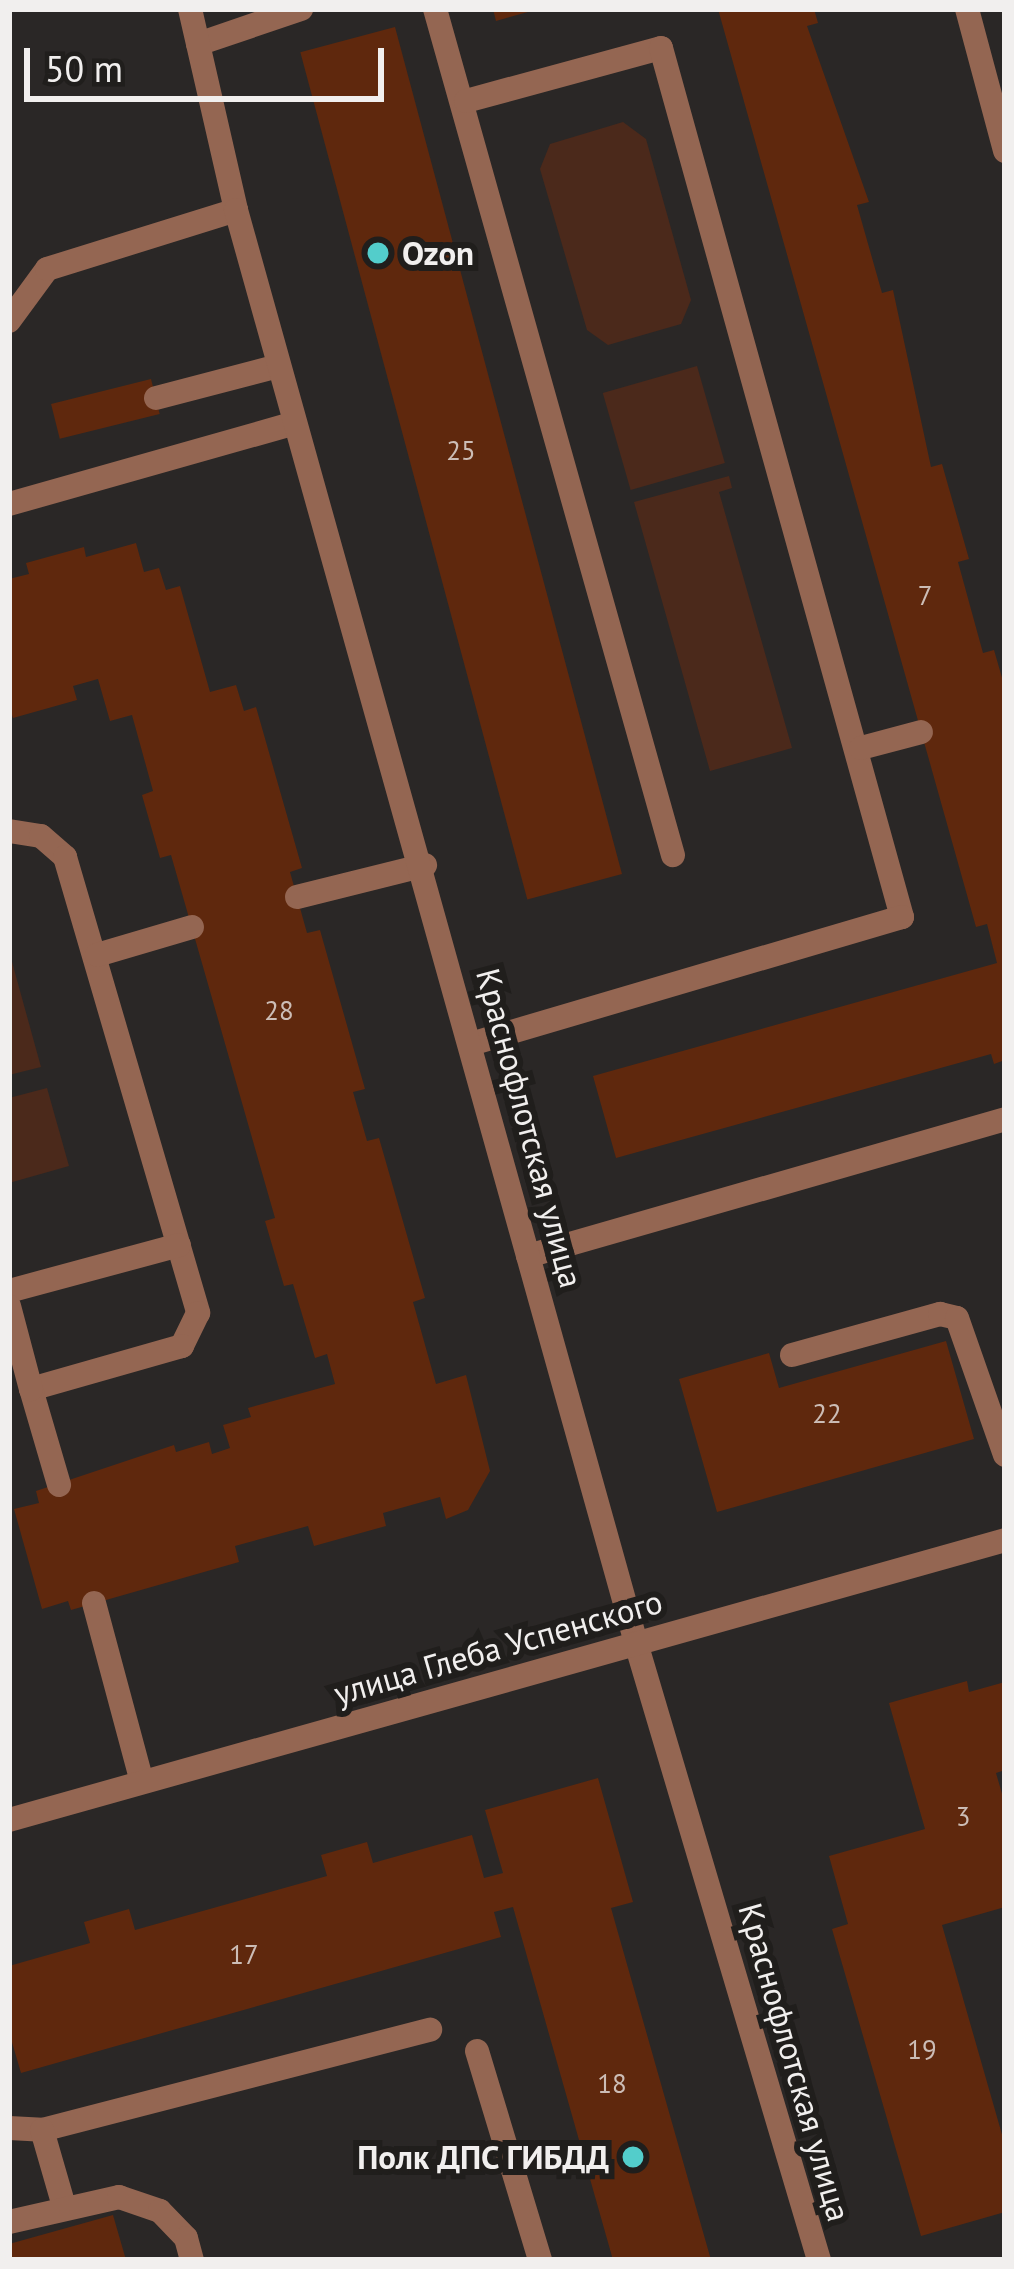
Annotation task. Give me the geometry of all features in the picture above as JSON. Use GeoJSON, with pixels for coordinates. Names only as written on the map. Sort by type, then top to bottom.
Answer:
{"type":"FeatureCollection","features":[{"type":"Feature","properties":{"kind":"street","name":"Краснофлотская улица"},"geometry":{"type":"LineString","coordinates":[[190,9],[236,210],[279,366],[425,865],[636,1642],[819,2260]]}},
{"type":"Feature","properties":{"kind":"street"},"geometry":{"type":"LineString","coordinates":[[198,44],[301,9]]}},
{"type":"Feature","properties":{"kind":"street"},"geometry":{"type":"LineString","coordinates":[[435,9],[466,101],[673,855]]}},
{"type":"Feature","properties":{"kind":"street"},"geometry":{"type":"LineString","coordinates":[[967,9],[1005,151]]}},
{"type":"Feature","properties":{"kind":"street"},"geometry":{"type":"LineString","coordinates":[[466,101],[661,48],[861,748],[902,917],[474,1043]]}},
{"type":"Feature","properties":{"kind":"street"},"geometry":{"type":"LineString","coordinates":[[10,316],[46,269],[236,210]]}},
{"type":"Feature","properties":{"kind":"street"},"geometry":{"type":"LineString","coordinates":[[156,398],[279,366]]}},
{"type":"Feature","properties":{"kind":"street"},"geometry":{"type":"LineString","coordinates":[[9,504],[295,423]]}},
{"type":"Feature","properties":{"kind":"street"},"geometry":{"type":"LineString","coordinates":[[861,748],[921,732]]}},
{"type":"Feature","properties":{"kind":"street"},"geometry":{"type":"LineString","coordinates":[[9,831],[41,836],[65,857],[98,955],[198,1313],[182,1346],[31,1389]]}},
{"type":"Feature","properties":{"kind":"street"},"geometry":{"type":"LineString","coordinates":[[297,897],[425,865]]}},
{"type":"Feature","properties":{"kind":"street"},"geometry":{"type":"LineString","coordinates":[[98,955],[192,928]]}},
{"type":"Feature","properties":{"kind":"street"},"geometry":{"type":"LineString","coordinates":[[528,1256],[1005,1119]]}},
{"type":"Feature","properties":{"kind":"street"},"geometry":{"type":"LineString","coordinates":[[9,1291],[178,1245]]}},
{"type":"Feature","properties":{"kind":"street"},"geometry":{"type":"LineString","coordinates":[[9,1306],[59,1485]]}},
{"type":"Feature","properties":{"kind":"street"},"geometry":{"type":"LineString","coordinates":[[792,1355],[940,1314],[957,1318],[968,1330],[1005,1455]]}},
{"type":"Feature","properties":{"kind":"street","name":"улица Глеба Успенского"},"geometry":{"type":"LineString","coordinates":[[9,1820],[1005,1540]]}},
{"type":"Feature","properties":{"kind":"street"},"geometry":{"type":"LineString","coordinates":[[94,1604],[142,1782]]}},
{"type":"Feature","properties":{"kind":"street"},"geometry":{"type":"LineString","coordinates":[[9,2128],[42,2129],[430,2030]]}},
{"type":"Feature","properties":{"kind":"street"},"geometry":{"type":"LineString","coordinates":[[477,2051],[540,2260]]}},
{"type":"Feature","properties":{"kind":"street"},"geometry":{"type":"LineString","coordinates":[[42,2129],[64,2206]]}},
{"type":"Feature","properties":{"kind":"street"},"geometry":{"type":"LineString","coordinates":[[9,2222],[119,2197],[160,2211],[186,2238],[192,2260]]}},
{"type":"Feature","properties":{"kind":"shaded area"},"geometry":{"type":"Polygon","coordinates":[[[623,122],[646,139],[691,300],[681,324],[608,345],[587,330],[540,169],[550,144],[623,122]]]}},
{"type":"Feature","properties":{"kind":"shaded area"},"geometry":{"type":"Polygon","coordinates":[[[697,366],[725,463],[631,490],[603,393],[697,366]]]}},
{"type":"Feature","properties":{"kind":"shaded area"},"geometry":{"type":"Polygon","coordinates":[[[729,476],[732,488],[719,492],[792,748],[710,771],[634,502],[729,476]]]}},
{"type":"Feature","properties":{"kind":"shaded area"},"geometry":{"type":"Polygon","coordinates":[[[9,951],[41,1067],[9,1075],[9,951]]]}},
{"type":"Feature","properties":{"kind":"shaded area"},"geometry":{"type":"Polygon","coordinates":[[[47,1088],[69,1166],[9,1183],[9,1098],[47,1088]]]}},
{"type":"Feature","properties":{"kind":"building"},"geometry":{"type":"Polygon","coordinates":[[[493,9],[535,9],[535,10],[496,21],[493,9]]]}},
{"type":"Feature","properties":{"kind":"building"},"geometry":{"type":"Polygon","coordinates":[[[718,9],[814,9],[818,23],[807,26],[869,202],[857,205],[882,293],[893,290],[931,467],[942,464],[969,559],[958,562],[983,653],[994,650],[1005,688],[1005,1060],[994,1064],[991,1054],[616,1158],[593,1076],[997,963],[987,924],[976,927],[718,9]]]}},
{"type":"Feature","properties":{"kind":"building"},"geometry":{"type":"Polygon","coordinates":[[[395,27],[622,874],[527,899],[300,52],[395,27]]]}},
{"type":"Feature","properties":{"kind":"building"},"geometry":{"type":"Polygon","coordinates":[[[151,379],[160,414],[60,439],[51,404],[151,379]]]}},
{"type":"Feature","properties":{"kind":"building"},"geometry":{"type":"Polygon","coordinates":[[[136,543],[144,572],[159,568],[166,590],[180,586],[210,692],[236,685],[244,711],[256,707],[302,868],[290,872],[307,933],[320,930],[365,1089],[353,1092],[367,1141],[379,1138],[425,1298],[413,1302],[436,1384],[466,1375],[490,1471],[468,1510],[446,1519],[440,1497],[383,1513],[386,1526],[314,1546],[308,1526],[235,1546],[239,1562],[71,1610],[68,1601],[42,1609],[14,1509],[39,1503],[36,1491],[174,1445],[176,1452],[209,1442],[212,1454],[230,1448],[223,1425],[251,1417],[248,1408],[335,1384],[327,1354],[315,1358],[293,1284],[284,1286],[265,1221],[275,1218],[171,855],[160,858],[142,795],[153,791],[132,715],[110,721],[98,679],[73,686],[77,700],[13,718],[9,706],[9,579],[29,574],[26,563],[84,547],[86,557],[136,543]]]}},
{"type":"Feature","properties":{"kind":"building"},"geometry":{"type":"Polygon","coordinates":[[[946,1341],[974,1439],[717,1512],[679,1379],[769,1353],[779,1388],[946,1341]]]}},
{"type":"Feature","properties":{"kind":"building"},"geometry":{"type":"Polygon","coordinates":[[[967,1681],[969,1692],[1005,1682],[1005,1770],[996,1773],[1005,1804],[1005,1907],[942,1925],[1005,2145],[1005,2212],[921,2236],[832,1929],[848,1924],[829,1856],[925,1829],[889,1703],[967,1681]]]}},
{"type":"Feature","properties":{"kind":"building"},"geometry":{"type":"Polygon","coordinates":[[[598,1778],[633,1902],[611,1908],[711,2260],[613,2260],[513,1907],[494,1912],[501,1937],[21,2073],[9,2032],[9,1966],[90,1943],[84,1922],[129,1909],[135,1930],[327,1876],[321,1855],[367,1842],[373,1863],[472,1835],[484,1878],[503,1873],[485,1810],[598,1778]]]}},
{"type":"Feature","properties":{"kind":"building"},"geometry":{"type":"Polygon","coordinates":[[[113,2215],[126,2260],[9,2260],[9,2244],[113,2215]]]}},
{"type":"Feature","properties":{"kind":"place","name":"Ozon"},"geometry":{"type":"Point","coordinates":[378,253]}},
{"type":"Feature","properties":{"kind":"place","name":"Полк ДПС ГИБДД"},"geometry":{"type":"Point","coordinates":[633,2157]}}]}
